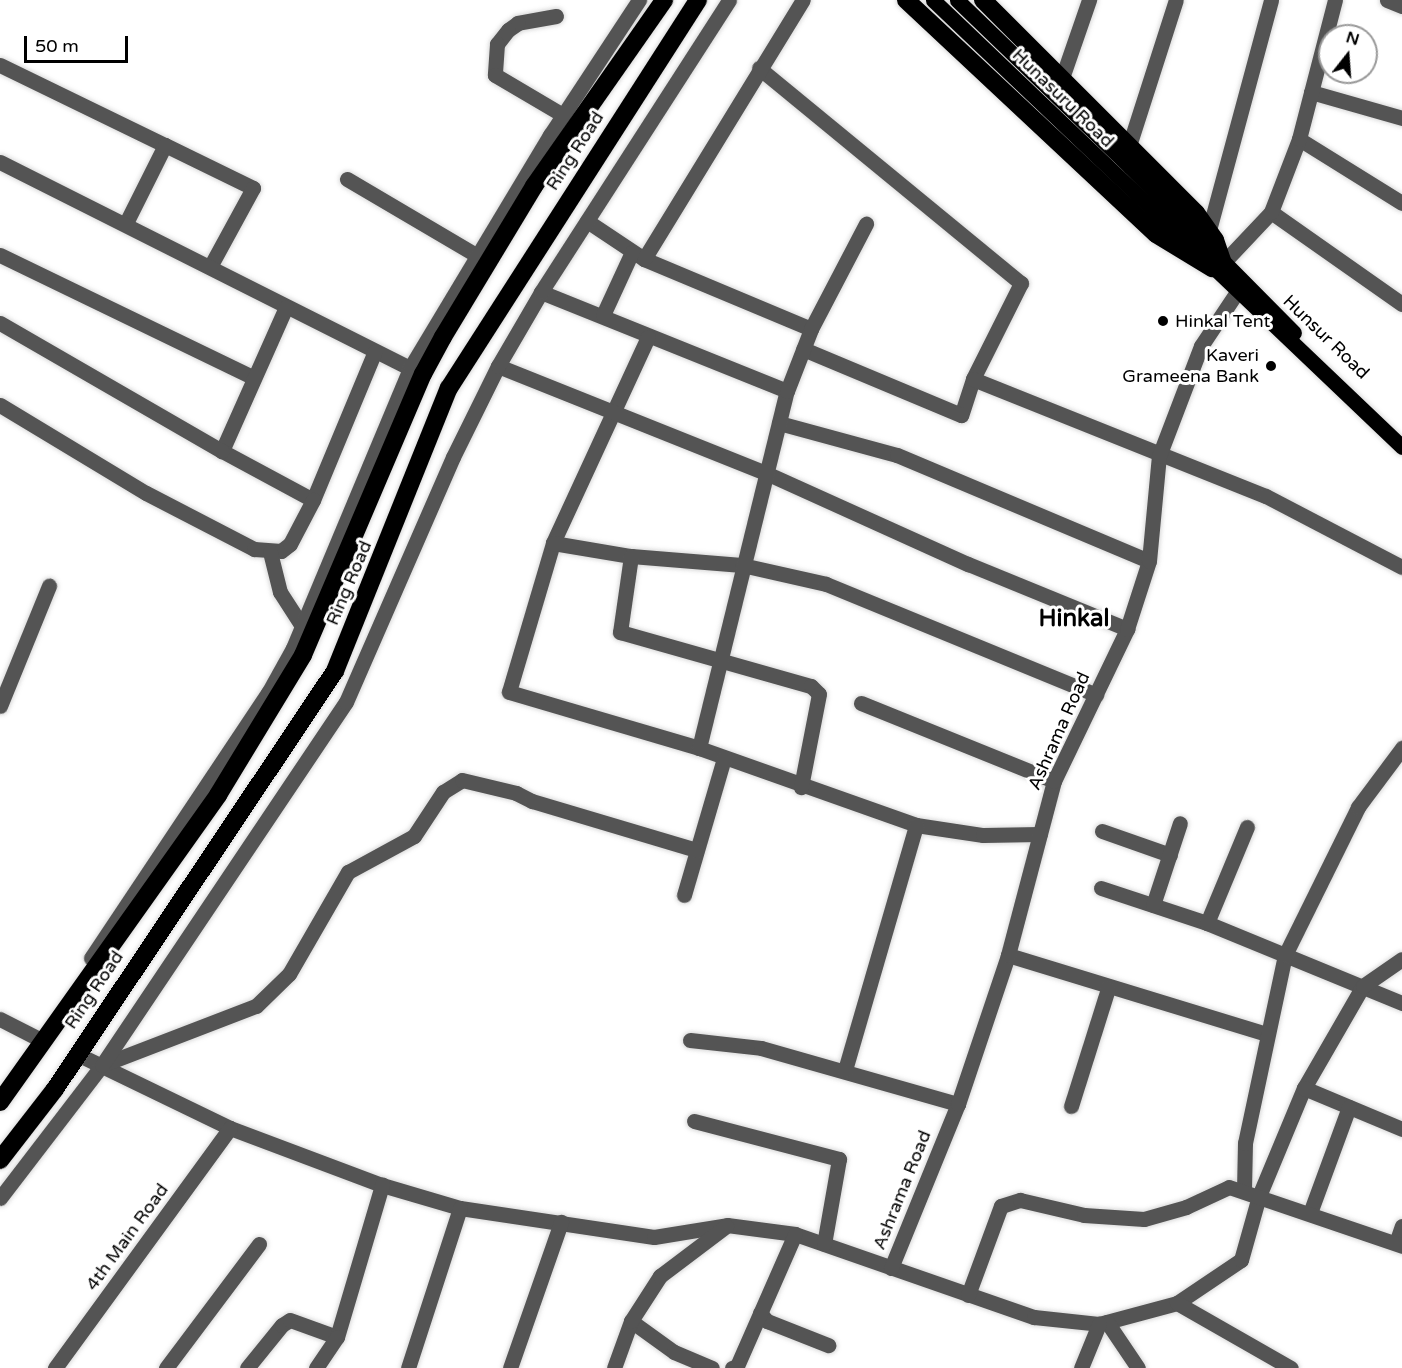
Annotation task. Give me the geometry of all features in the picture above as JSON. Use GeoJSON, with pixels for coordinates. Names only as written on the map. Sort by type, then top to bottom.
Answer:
{"type":"FeatureCollection","features":[{"type":"Feature","properties":{"kind":"highway","name":"Ring Road"},"geometry":{"type":"LineString","coordinates":[[0,1102],[39,1039],[218,795],[303,655],[417,371],[534,186],[664,0]]}},
{"type":"Feature","properties":{"kind":"highway","name":"Ring Road"},"geometry":{"type":"LineString","coordinates":[[0,1160],[77,1054],[335,671],[449,388],[698,0]]}},
{"type":"Feature","properties":{"kind":"highway"},"geometry":{"type":"LineString","coordinates":[[906,0],[1156,234],[1217,266]]}},
{"type":"Feature","properties":{"kind":"highway"},"geometry":{"type":"LineString","coordinates":[[983,0],[1196,213],[1212,235],[1217,266]]}},
{"type":"Feature","properties":{"kind":"main road","name":"Hunasuru Road"},"geometry":{"type":"LineString","coordinates":[[933,0],[1170,219]]}},
{"type":"Feature","properties":{"kind":"main road","name":"Hunasuru Road"},"geometry":{"type":"LineString","coordinates":[[957,0],[1170,219]]}},
{"type":"Feature","properties":{"kind":"main road"},"geometry":{"type":"LineString","coordinates":[[1170,219],[1402,447]]}},
{"type":"Feature","properties":{"kind":"main road","name":"Hunsur Road"},"geometry":{"type":"LineString","coordinates":[[1239,287],[1402,438]]}},
{"type":"Feature","properties":{"kind":"street"},"geometry":{"type":"LineString","coordinates":[[0,1088],[39,1039],[223,765],[268,693],[302,626],[417,371],[476,255],[563,115],[639,0]]}},
{"type":"Feature","properties":{"kind":"street"},"geometry":{"type":"LineString","coordinates":[[647,25],[652,0]]}},
{"type":"Feature","properties":{"kind":"street"},"geometry":{"type":"LineString","coordinates":[[0,1198],[102,1065],[346,702],[453,457],[498,366],[541,292],[729,0]]}},
{"type":"Feature","properties":{"kind":"street"},"geometry":{"type":"LineString","coordinates":[[603,315],[638,256],[803,0]]}},
{"type":"Feature","properties":{"kind":"street"},"geometry":{"type":"LineString","coordinates":[[1062,78],[1089,0]]}},
{"type":"Feature","properties":{"kind":"street"},"geometry":{"type":"LineString","coordinates":[[1129,146],[1176,0]]}},
{"type":"Feature","properties":{"kind":"street"},"geometry":{"type":"LineString","coordinates":[[1212,235],[1271,0]]}},
{"type":"Feature","properties":{"kind":"street"},"geometry":{"type":"LineString","coordinates":[[1217,266],[1271,212],[1299,140],[1335,0]]}},
{"type":"Feature","properties":{"kind":"street"},"geometry":{"type":"LineString","coordinates":[[1387,0],[1402,6]]}},
{"type":"Feature","properties":{"kind":"street"},"geometry":{"type":"LineString","coordinates":[[556,16],[518,23],[508,30],[497,44],[495,75],[563,115]]}},
{"type":"Feature","properties":{"kind":"street"},"geometry":{"type":"LineString","coordinates":[[0,65],[253,188],[210,267]]}},
{"type":"Feature","properties":{"kind":"street"},"geometry":{"type":"LineString","coordinates":[[759,68],[1021,283],[973,379],[961,415],[803,350]]}},
{"type":"Feature","properties":{"kind":"street"},"geometry":{"type":"LineString","coordinates":[[1311,92],[1402,118]]}},
{"type":"Feature","properties":{"kind":"street"},"geometry":{"type":"LineString","coordinates":[[1299,140],[1402,203]]}},
{"type":"Feature","properties":{"kind":"street"},"geometry":{"type":"LineString","coordinates":[[126,223],[165,145]]}},
{"type":"Feature","properties":{"kind":"street"},"geometry":{"type":"LineString","coordinates":[[0,162],[126,223],[286,307],[417,371]]}},
{"type":"Feature","properties":{"kind":"street"},"geometry":{"type":"LineString","coordinates":[[347,179],[476,255]]}},
{"type":"Feature","properties":{"kind":"street"},"geometry":{"type":"LineString","coordinates":[[1271,212],[1402,304]]}},
{"type":"Feature","properties":{"kind":"street"},"geometry":{"type":"LineString","coordinates":[[587,221],[638,256],[811,329]]}},
{"type":"Feature","properties":{"kind":"street"},"geometry":{"type":"LineString","coordinates":[[699,748],[741,565],[787,391],[811,329],[866,224]]}},
{"type":"Feature","properties":{"kind":"street"},"geometry":{"type":"LineString","coordinates":[[0,255],[254,378]]}},
{"type":"Feature","properties":{"kind":"street","name":"Ashrama Road"},"geometry":{"type":"LineString","coordinates":[[891,1268],[958,1104],[1008,955],[1054,781],[1126,629],[1149,561],[1159,456],[1201,346],[1239,287]]}},
{"type":"Feature","properties":{"kind":"street"},"geometry":{"type":"LineString","coordinates":[[541,292],[603,315],[648,337],[787,391]]}},
{"type":"Feature","properties":{"kind":"street"},"geometry":{"type":"LineString","coordinates":[[222,450],[286,307]]}},
{"type":"Feature","properties":{"kind":"street"},"geometry":{"type":"LineString","coordinates":[[0,323],[313,500]]}},
{"type":"Feature","properties":{"kind":"street"},"geometry":{"type":"LineString","coordinates":[[648,337],[553,543],[508,692],[699,748],[915,825],[983,835],[1040,834]]}},
{"type":"Feature","properties":{"kind":"street"},"geometry":{"type":"LineString","coordinates":[[0,405],[146,493],[254,549],[280,551],[290,544],[313,500],[375,351]]}},
{"type":"Feature","properties":{"kind":"street"},"geometry":{"type":"LineString","coordinates":[[498,366],[766,473],[968,564],[1126,629]]}},
{"type":"Feature","properties":{"kind":"street"},"geometry":{"type":"LineString","coordinates":[[973,379],[1159,456],[1266,496],[1402,567]]}},
{"type":"Feature","properties":{"kind":"street"},"geometry":{"type":"LineString","coordinates":[[779,423],[897,455],[1149,561]]}},
{"type":"Feature","properties":{"kind":"street"},"geometry":{"type":"LineString","coordinates":[[553,543],[631,556],[741,565],[826,584],[1096,695]]}},
{"type":"Feature","properties":{"kind":"street"},"geometry":{"type":"LineString","coordinates":[[270,552],[280,592],[302,626]]}},
{"type":"Feature","properties":{"kind":"street"},"geometry":{"type":"LineString","coordinates":[[631,556],[620,632],[720,658],[812,686],[819,694],[801,786]]}},
{"type":"Feature","properties":{"kind":"street"},"geometry":{"type":"LineString","coordinates":[[0,706],[49,586]]}},
{"type":"Feature","properties":{"kind":"street"},"geometry":{"type":"LineString","coordinates":[[861,703],[1054,781]]}},
{"type":"Feature","properties":{"kind":"street"},"geometry":{"type":"LineString","coordinates":[[1244,1190],[1245,1143],[1266,1034],[1285,955],[1358,807],[1402,748]]}},
{"type":"Feature","properties":{"kind":"street"},"geometry":{"type":"LineString","coordinates":[[684,895],[724,758]]}},
{"type":"Feature","properties":{"kind":"street"},"geometry":{"type":"LineString","coordinates":[[102,1065],[256,1006],[288,974],[348,872],[414,836],[443,792],[462,780],[516,793],[532,801],[696,850]]}},
{"type":"Feature","properties":{"kind":"street"},"geometry":{"type":"LineString","coordinates":[[1153,905],[1180,823]]}},
{"type":"Feature","properties":{"kind":"street"},"geometry":{"type":"LineString","coordinates":[[844,1070],[915,825]]}},
{"type":"Feature","properties":{"kind":"street"},"geometry":{"type":"LineString","coordinates":[[1207,923],[1247,827]]}},
{"type":"Feature","properties":{"kind":"street"},"geometry":{"type":"LineString","coordinates":[[1102,831],[1170,855]]}},
{"type":"Feature","properties":{"kind":"street"},"geometry":{"type":"LineString","coordinates":[[1101,888],[1207,923],[1402,1003]]}},
{"type":"Feature","properties":{"kind":"street"},"geometry":{"type":"LineString","coordinates":[[1008,955],[1108,989],[1266,1034]]}},
{"type":"Feature","properties":{"kind":"street"},"geometry":{"type":"LineString","coordinates":[[77,1054],[230,1128],[382,1185],[460,1208],[654,1238],[727,1225],[795,1234],[1034,1317],[1103,1323],[1177,1303],[1241,1260],[1259,1196],[1304,1088],[1363,986],[1402,959]]}},
{"type":"Feature","properties":{"kind":"street"},"geometry":{"type":"LineString","coordinates":[[1071,1106],[1108,989]]}},
{"type":"Feature","properties":{"kind":"street"},"geometry":{"type":"LineString","coordinates":[[1,1021],[39,1039]]}},
{"type":"Feature","properties":{"kind":"street"},"geometry":{"type":"LineString","coordinates":[[690,1040],[761,1048],[958,1104]]}},
{"type":"Feature","properties":{"kind":"street"},"geometry":{"type":"LineString","coordinates":[[1304,1088],[1402,1130]]}},
{"type":"Feature","properties":{"kind":"street"},"geometry":{"type":"LineString","coordinates":[[1310,1213],[1349,1107]]}},
{"type":"Feature","properties":{"kind":"street"},"geometry":{"type":"LineString","coordinates":[[694,1120],[839,1159],[824,1244]]}},
{"type":"Feature","properties":{"kind":"street","name":"4th Main Road"},"geometry":{"type":"LineString","coordinates":[[54,1368],[230,1128]]}},
{"type":"Feature","properties":{"kind":"street"},"geometry":{"type":"LineString","coordinates":[[316,1368],[337,1337],[382,1185]]}},
{"type":"Feature","properties":{"kind":"street"},"geometry":{"type":"LineString","coordinates":[[968,1295],[1001,1206],[1020,1200],[1101,1217],[1144,1219],[1186,1207],[1229,1187],[1244,1190],[1399,1244],[1402,1226]]}},
{"type":"Feature","properties":{"kind":"street"},"geometry":{"type":"LineString","coordinates":[[408,1368],[460,1208]]}},
{"type":"Feature","properties":{"kind":"street"},"geometry":{"type":"LineString","coordinates":[[510,1368],[561,1222]]}},
{"type":"Feature","properties":{"kind":"street"},"geometry":{"type":"LineString","coordinates":[[614,1368],[631,1321],[660,1276],[727,1225]]}},
{"type":"Feature","properties":{"kind":"street"},"geometry":{"type":"LineString","coordinates":[[732,1368],[737,1366],[795,1234]]}},
{"type":"Feature","properties":{"kind":"street"},"geometry":{"type":"LineString","coordinates":[[166,1368],[259,1244]]}},
{"type":"Feature","properties":{"kind":"street"},"geometry":{"type":"LineString","coordinates":[[1177,1303],[1291,1368]]}},
{"type":"Feature","properties":{"kind":"street"},"geometry":{"type":"LineString","coordinates":[[760,1313],[767,1321],[828,1346]]}},
{"type":"Feature","properties":{"kind":"street"},"geometry":{"type":"LineString","coordinates":[[247,1368],[290,1320],[337,1337]]}},
{"type":"Feature","properties":{"kind":"street"},"geometry":{"type":"LineString","coordinates":[[631,1321],[674,1352],[712,1368]]}},
{"type":"Feature","properties":{"kind":"street"},"geometry":{"type":"LineString","coordinates":[[1081,1368],[1103,1323]]}},
{"type":"Feature","properties":{"kind":"street"},"geometry":{"type":"LineString","coordinates":[[1103,1323],[1138,1368]]}},
{"type":"Feature","properties":{"kind":"place","name":"Hinkal Tent"},"geometry":{"type":"Point","coordinates":[1163,321]}},
{"type":"Feature","properties":{"kind":"place","name":"Kaveri Grameena Bank"},"geometry":{"type":"Point","coordinates":[1271,366]}},
{"type":"Feature","properties":{"kind":"district","name":"Hinkal"},"geometry":{"type":"Point","coordinates":[1074,619]}}]}
